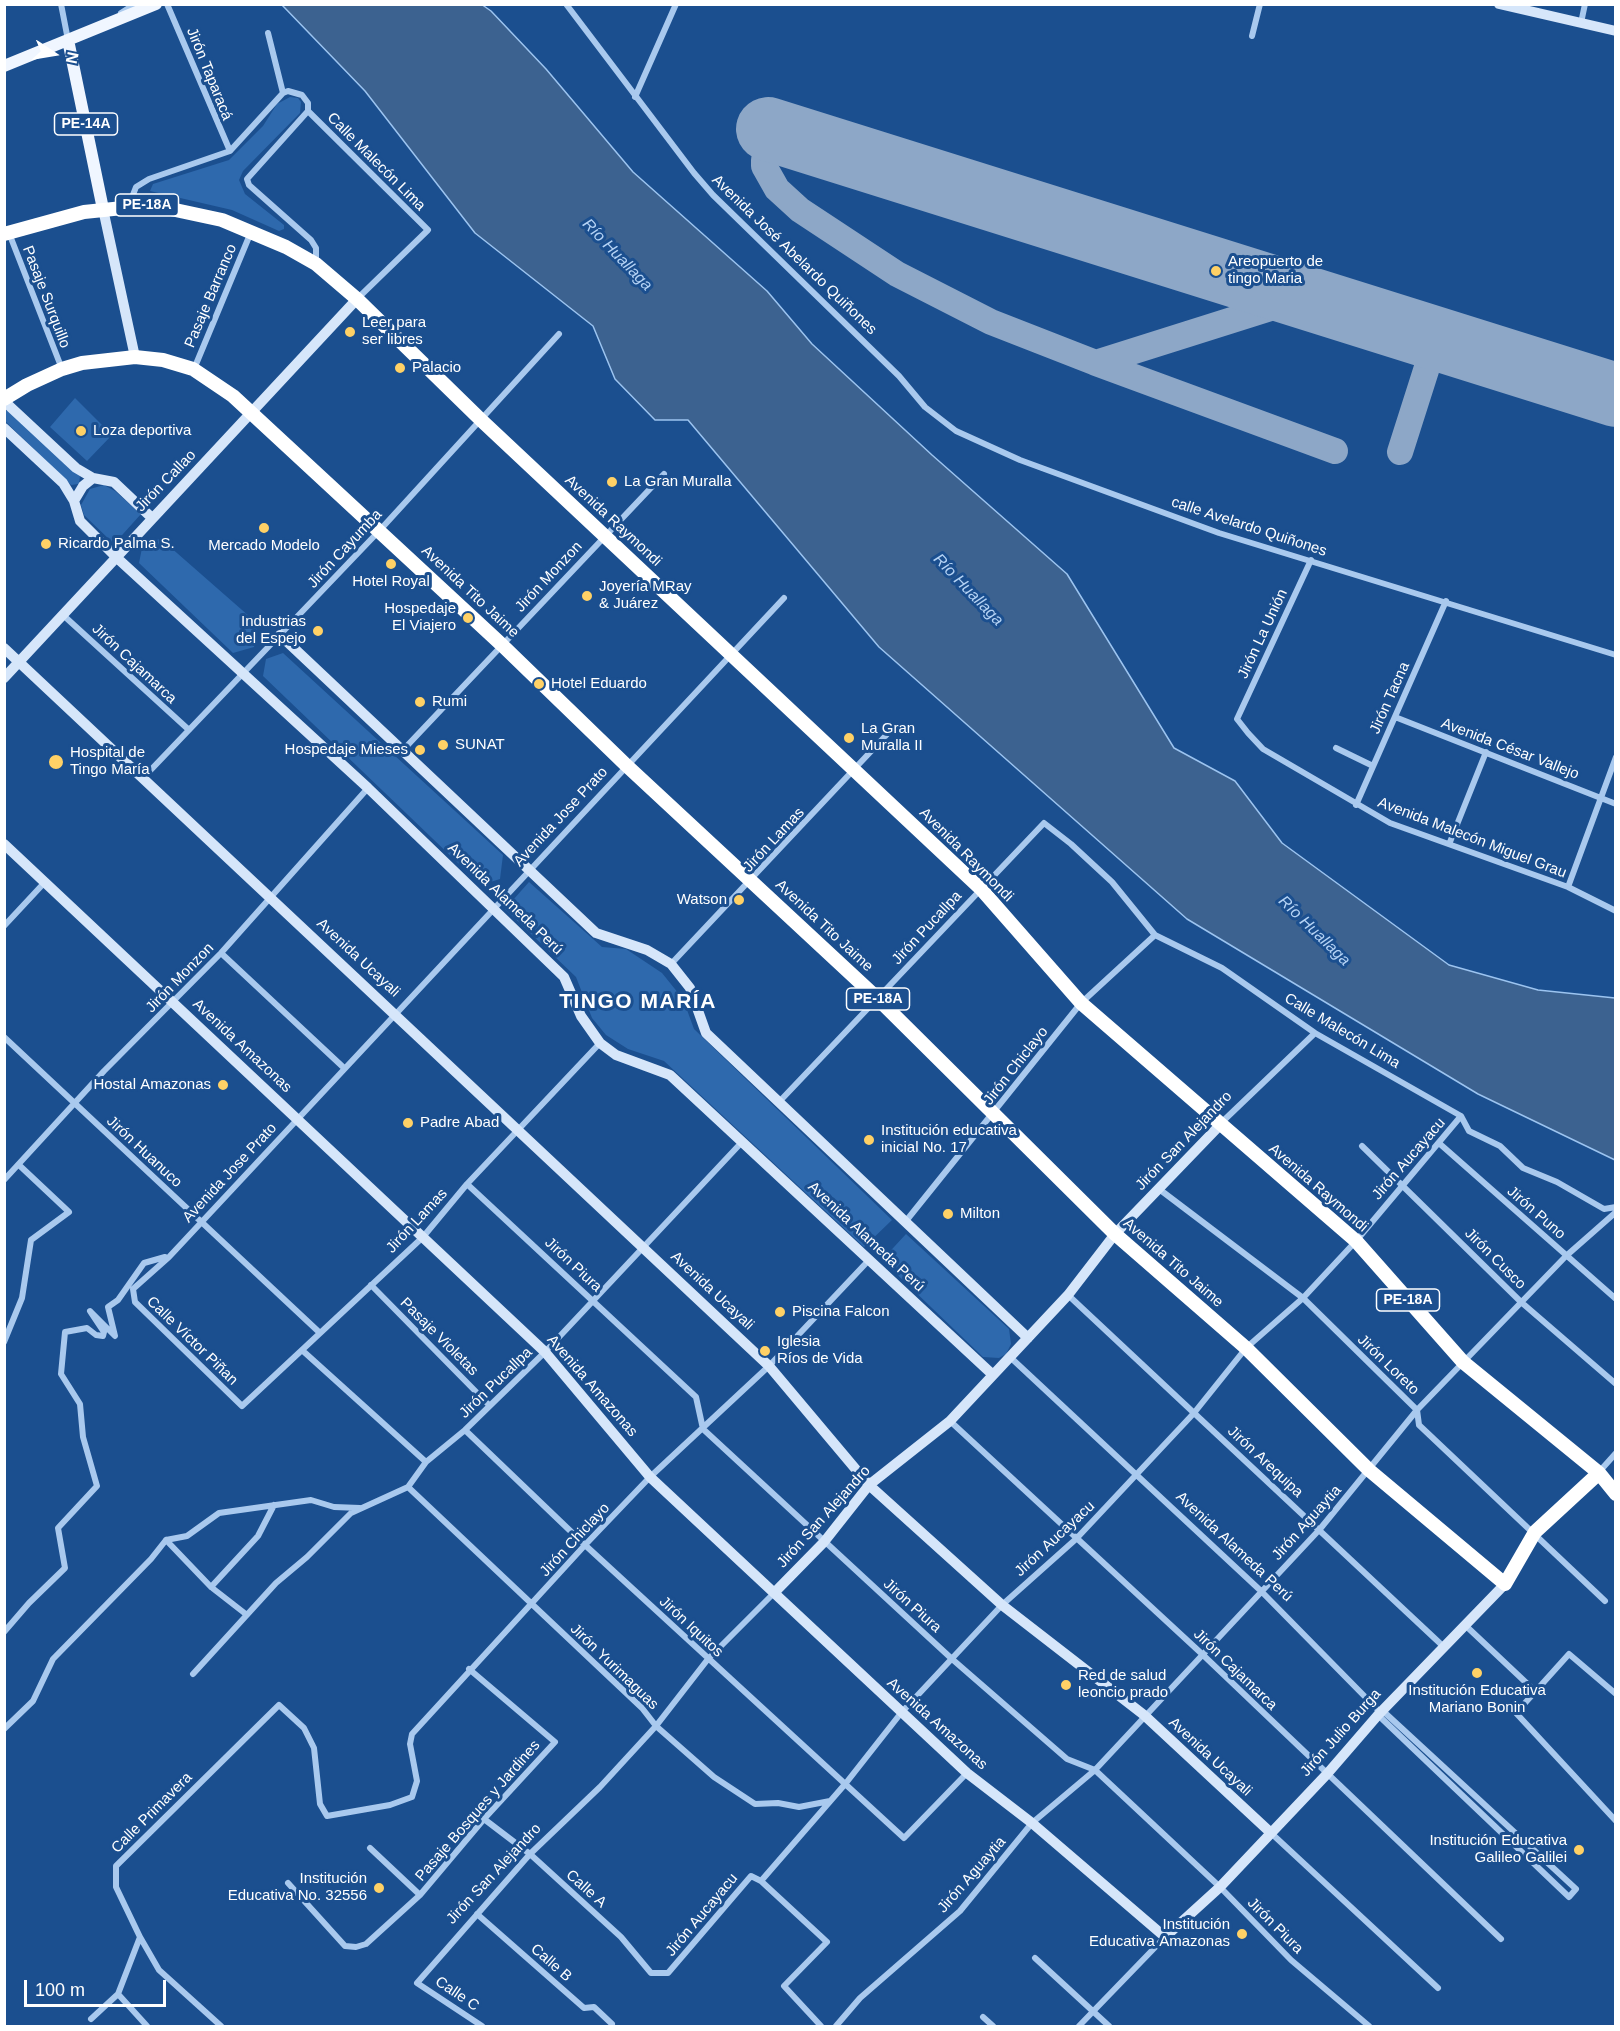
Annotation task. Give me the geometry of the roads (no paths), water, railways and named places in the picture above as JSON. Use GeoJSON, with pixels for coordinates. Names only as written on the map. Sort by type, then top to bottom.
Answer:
{"type":"FeatureCollection","features":[{"type":"Feature","properties":{"kind":"highway","name":"PE-18A"},"geometry":{"type":"LineString","coordinates":[[7,233],[103,209],[129,205],[152,205],[189,211],[251,232]]}},
{"type":"Feature","properties":{"kind":"highway","name":"Avenida Raymondi"},"geometry":{"type":"LineString","coordinates":[[251,232],[286,246],[316,264],[357,299],[481,420],[981,889],[1081,1003],[1356,1241],[1463,1362],[1599,1473],[1616,1494]]}},
{"type":"Feature","properties":{"kind":"highway","name":"PE-18A"},"geometry":{"type":"LineString","coordinates":[[4,400],[27,385],[62,369],[82,363],[135,357],[163,360],[193,369],[211,379],[252,413]]}},
{"type":"Feature","properties":{"kind":"highway","name":"Avenida Tito Jaime"},"geometry":{"type":"LineString","coordinates":[[252,413],[380,530],[626,765],[878,999],[1115,1234],[1246,1348],[1369,1470],[1505,1584]]}},
{"type":"Feature","properties":{"kind":"highway","name":"Jirón Julio Burga"},"geometry":{"type":"LineString","coordinates":[[1505,1584],[1535,1532],[1599,1473]]}},
{"type":"Feature","properties":{"kind":"main road"},"geometry":{"type":"LineString","coordinates":[[4,66],[156,4]]}},
{"type":"Feature","properties":{"kind":"main road","name":"PE-14A"},"geometry":{"type":"LineString","coordinates":[[68,40],[103,209]]}},
{"type":"Feature","properties":{"kind":"street"},"geometry":{"type":"LineString","coordinates":[[61,4],[68,40]]}},
{"type":"Feature","properties":{"kind":"street"},"geometry":{"type":"LineString","coordinates":[[95,29],[135,4]]}},
{"type":"Feature","properties":{"kind":"street","name":"Jirón Taparacá"},"geometry":{"type":"LineString","coordinates":[[167,4],[230,152]]}},
{"type":"Feature","properties":{"kind":"street","name":"Avenida José Abelardo Quiñones"},"geometry":{"type":"LineString","coordinates":[[566,4],[694,173],[738,222],[899,376]]}},
{"type":"Feature","properties":{"kind":"street"},"geometry":{"type":"LineString","coordinates":[[635,97],[676,4]]}},
{"type":"Feature","properties":{"kind":"street"},"geometry":{"type":"LineString","coordinates":[[1252,36],[1260,4]]}},
{"type":"Feature","properties":{"kind":"street"},"geometry":{"type":"LineString","coordinates":[[1499,4],[1616,30]]}},
{"type":"Feature","properties":{"kind":"street"},"geometry":{"type":"LineString","coordinates":[[1581,23],[1585,4]]}},
{"type":"Feature","properties":{"kind":"street"},"geometry":{"type":"LineString","coordinates":[[129,205],[136,187],[230,152],[282,93],[268,33]]}},
{"type":"Feature","properties":{"kind":"street","name":"Calle Malecón Lima"},"geometry":{"type":"LineString","coordinates":[[282,93],[288,91],[302,95],[308,103],[308,111],[428,230]]}},
{"type":"Feature","properties":{"kind":"street"},"geometry":{"type":"LineString","coordinates":[[308,111],[247,178],[249,185],[311,240],[316,248],[316,264]]}},
{"type":"Feature","properties":{"kind":"street"},"geometry":{"type":"LineString","coordinates":[[103,209],[135,357]]}},
{"type":"Feature","properties":{"kind":"street","name":"Jirón Callao"},"geometry":{"type":"LineString","coordinates":[[4,678],[357,299],[428,230]]}},
{"type":"Feature","properties":{"kind":"street","name":"Pasaje Barranco"},"geometry":{"type":"LineString","coordinates":[[193,369],[251,232]]}},
{"type":"Feature","properties":{"kind":"street","name":"Pasaje Surquillo"},"geometry":{"type":"LineString","coordinates":[[7,233],[62,369]]}},
{"type":"Feature","properties":{"kind":"street","name":"Jirón Cayumba"},"geometry":{"type":"LineString","coordinates":[[144,777],[380,530],[559,333]]}},
{"type":"Feature","properties":{"kind":"street","name":"calle Avelardo Quiñones"},"geometry":{"type":"LineString","coordinates":[[899,376],[932,413],[956,431],[1020,460],[1219,533],[1616,655]]}},
{"type":"Feature","properties":{"kind":"street"},"geometry":{"type":"LineString","coordinates":[[4,400],[76,468],[93,478],[114,482],[152,518]]}},
{"type":"Feature","properties":{"kind":"street","name":"Avenida Alameda Perú"},"geometry":{"type":"LineString","coordinates":[[4,428],[63,483],[74,501],[80,521],[116,557],[368,788],[564,977],[581,1016],[600,1043],[616,1055],[670,1076],[993,1375]]}},
{"type":"Feature","properties":{"kind":"street","name":"Jirón Monzon"},"geometry":{"type":"LineString","coordinates":[[404,749],[664,474]]}},
{"type":"Feature","properties":{"kind":"street"},"geometry":{"type":"LineString","coordinates":[[74,501],[83,486],[93,478]]}},
{"type":"Feature","properties":{"kind":"street","name":"Jirón La Unión"},"geometry":{"type":"LineString","coordinates":[[1238,719],[1311,560]]}},
{"type":"Feature","properties":{"kind":"street","name":"Avenida Jose Prato"},"geometry":{"type":"LineString","coordinates":[[133,1289],[169,1257],[394,1012],[784,598]]}},
{"type":"Feature","properties":{"kind":"street","name":"Jirón Tacna"},"geometry":{"type":"LineString","coordinates":[[1356,805],[1446,601]]}},
{"type":"Feature","properties":{"kind":"street","name":"Jirón Cajamarca"},"geometry":{"type":"LineString","coordinates":[[63,615],[189,730]]}},
{"type":"Feature","properties":{"kind":"street"},"geometry":{"type":"LineString","coordinates":[[280,635],[404,749],[596,933],[647,950],[672,964],[690,988],[706,1033],[1028,1338]]}},
{"type":"Feature","properties":{"kind":"street","name":"Avenida Ucayali"},"geometry":{"type":"LineString","coordinates":[[4,648],[769,1366],[869,1485],[1002,1605],[1144,1715],[1438,1988]]}},
{"type":"Feature","properties":{"kind":"street","name":"Avenida César Vallejo"},"geometry":{"type":"LineString","coordinates":[[1395,717],[1616,804]]}},
{"type":"Feature","properties":{"kind":"street","name":"Avenida Malecón Miguel Grau"},"geometry":{"type":"LineString","coordinates":[[1238,719],[1263,749],[1390,823],[1568,887],[1616,911]]}},
{"type":"Feature","properties":{"kind":"street","name":"Jirón Lamas"},"geometry":{"type":"LineString","coordinates":[[672,964],[752,882],[891,730]]}},
{"type":"Feature","properties":{"kind":"street"},"geometry":{"type":"LineString","coordinates":[[1336,748],[1373,766]]}},
{"type":"Feature","properties":{"kind":"street"},"geometry":{"type":"LineString","coordinates":[[1450,843],[1486,753]]}},
{"type":"Feature","properties":{"kind":"street"},"geometry":{"type":"LineString","coordinates":[[1568,887],[1616,757]]}},
{"type":"Feature","properties":{"kind":"street","name":"Jirón Monzon"},"geometry":{"type":"LineString","coordinates":[[4,1180],[75,1103],[221,953],[368,788]]}},
{"type":"Feature","properties":{"kind":"street","name":"Calle Malecón Lima"},"geometry":{"type":"LineString","coordinates":[[1044,823],[1071,844],[1112,882],[1155,935],[1222,968],[1315,1033],[1461,1116],[1469,1131],[1500,1146],[1523,1168],[1557,1182],[1604,1209],[1616,1210]]}},
{"type":"Feature","properties":{"kind":"street","name":"Jirón Pucallpa"},"geometry":{"type":"LineString","coordinates":[[779,1102],[1044,823]]}},
{"type":"Feature","properties":{"kind":"street","name":"Avenida Amazonas"},"geometry":{"type":"LineString","coordinates":[[4,844],[545,1352],[650,1477],[967,1773],[1032,1823],[1165,1937]]}},
{"type":"Feature","properties":{"kind":"street"},"geometry":{"type":"LineString","coordinates":[[4,926],[45,882]]}},
{"type":"Feature","properties":{"kind":"street","name":"Jirón Chiclayo"},"geometry":{"type":"LineString","coordinates":[[906,1221],[1081,1003],[1155,935]]}},
{"type":"Feature","properties":{"kind":"street"},"geometry":{"type":"LineString","coordinates":[[221,953],[343,1067]]}},
{"type":"Feature","properties":{"kind":"street","name":"Jirón San Alejandro"},"geometry":{"type":"LineString","coordinates":[[417,1983],[530,1854],[600,1787],[656,1726],[708,1659],[824,1542],[869,1485],[950,1421],[1068,1295],[1115,1234],[1220,1125],[1315,1033]]}},
{"type":"Feature","properties":{"kind":"street","name":"Jirón Huanuco"},"geometry":{"type":"LineString","coordinates":[[4,1037],[320,1333]]}},
{"type":"Feature","properties":{"kind":"street","name":"Jirón Lamas"},"geometry":{"type":"LineString","coordinates":[[242,1406],[423,1237],[467,1184],[600,1043]]}},
{"type":"Feature","properties":{"kind":"street","name":"Jirón Aucayacu"},"geometry":{"type":"LineString","coordinates":[[668,1973],[751,1876],[761,1881],[846,1784],[901,1713],[1002,1605],[1076,1539],[1194,1413],[1246,1348],[1303,1298],[1356,1241],[1402,1184],[1440,1144],[1461,1116]]}},
{"type":"Feature","properties":{"kind":"street","name":"Jirón Pucallpa"},"geometry":{"type":"LineString","coordinates":[[193,1674],[276,1583],[307,1557],[351,1513],[408,1487],[426,1462],[465,1430],[545,1352],[742,1142]]}},
{"type":"Feature","properties":{"kind":"street","name":"Jirón Puno"},"geometry":{"type":"LineString","coordinates":[[1440,1144],[1616,1299]]}},
{"type":"Feature","properties":{"kind":"street","name":"Jirón Cusco"},"geometry":{"type":"LineString","coordinates":[[1362,1146],[1521,1302],[1616,1384]]}},
{"type":"Feature","properties":{"kind":"street"},"geometry":{"type":"LineString","coordinates":[[4,1342],[22,1299],[31,1240],[69,1212],[19,1165]]}},
{"type":"Feature","properties":{"kind":"street","name":"Jirón Piura"},"geometry":{"type":"LineString","coordinates":[[467,1184],[696,1397],[703,1429],[824,1542],[952,1659],[1067,1759],[1095,1770],[1220,1887],[1291,1960],[1368,2024]]}},
{"type":"Feature","properties":{"kind":"street","name":"Jirón Loreto"},"geometry":{"type":"LineString","coordinates":[[1160,1189],[1303,1298],[1417,1410],[1419,1425],[1535,1532],[1605,1601]]}},
{"type":"Feature","properties":{"kind":"street","name":"Jirón Aguaytia"},"geometry":{"type":"LineString","coordinates":[[836,2026],[860,1998],[960,1911],[1032,1823],[1095,1770],[1144,1715],[1320,1530],[1417,1410],[1566,1256],[1616,1210]]}},
{"type":"Feature","properties":{"kind":"street"},"geometry":{"type":"LineString","coordinates":[[4,1632],[29,1603],[65,1568],[58,1528],[98,1486],[83,1437],[80,1404],[61,1374],[65,1332],[87,1328],[96,1335],[103,1336],[105,1332],[90,1311],[115,1336],[108,1307],[118,1300],[144,1263],[169,1257]]}},
{"type":"Feature","properties":{"kind":"street","name":"Jirón Chiclayo"},"geometry":{"type":"LineString","coordinates":[[279,1705],[304,1728],[314,1748],[320,1804],[327,1816],[390,1805],[412,1797],[417,1781],[410,1744],[412,1734],[469,1669],[532,1605],[650,1477],[769,1366],[869,1260]]}},
{"type":"Feature","properties":{"kind":"street","name":"Pasaje Violetas"},"geometry":{"type":"LineString","coordinates":[[371,1285],[489,1405]]}},
{"type":"Feature","properties":{"kind":"street","name":"Calle Víctor Piñan"},"geometry":{"type":"LineString","coordinates":[[133,1289],[135,1302],[242,1406]]}},
{"type":"Feature","properties":{"kind":"street","name":"Jirón Arequipa"},"geometry":{"type":"LineString","coordinates":[[1068,1295],[1445,1648]]}},
{"type":"Feature","properties":{"kind":"street"},"geometry":{"type":"LineString","coordinates":[[303,1351],[426,1462]]}},
{"type":"Feature","properties":{"kind":"street","name":"Avenida Alameda Perú"},"geometry":{"type":"LineString","coordinates":[[1010,1357],[1261,1591],[1381,1713],[1569,1897],[1576,1889],[1381,1713]]}},
{"type":"Feature","properties":{"kind":"street","name":"Jirón Cajamarca"},"geometry":{"type":"LineString","coordinates":[[950,1421],[1202,1654],[1501,1939]]}},
{"type":"Feature","properties":{"kind":"street","name":"Jirón Iquitos"},"geometry":{"type":"LineString","coordinates":[[465,1430],[585,1545],[904,1838],[967,1773]]}},
{"type":"Feature","properties":{"kind":"street","name":"Jirón Julio Burga"},"geometry":{"type":"LineString","coordinates":[[1599,1473],[1616,1453]]}},
{"type":"Feature","properties":{"kind":"street","name":"Jirón Yurimaguas"},"geometry":{"type":"LineString","coordinates":[[408,1487],[642,1708],[656,1726],[714,1777],[755,1804],[778,1803],[799,1807],[830,1801]]}},
{"type":"Feature","properties":{"kind":"street"},"geometry":{"type":"LineString","coordinates":[[4,1729],[33,1701],[53,1659],[144,1567],[165,1540],[187,1536],[219,1513],[311,1500],[334,1507],[364,1509]]}},
{"type":"Feature","properties":{"kind":"street"},"geometry":{"type":"LineString","coordinates":[[211,1587],[238,1554],[258,1536],[274,1505]]}},
{"type":"Feature","properties":{"kind":"street"},"geometry":{"type":"LineString","coordinates":[[165,1540],[211,1587],[247,1615]]}},
{"type":"Feature","properties":{"kind":"street","name":"Jirón Julio Burga"},"geometry":{"type":"LineString","coordinates":[[1079,2026],[1165,1937],[1220,1887],[1381,1713],[1505,1584]]}},
{"type":"Feature","properties":{"kind":"street"},"geometry":{"type":"LineString","coordinates":[[1466,1626],[1536,1692]]}},
{"type":"Feature","properties":{"kind":"street"},"geometry":{"type":"LineString","coordinates":[[1616,1694],[1569,1654],[1516,1713],[1616,1821]]}},
{"type":"Feature","properties":{"kind":"street","name":"Pasaje Bosques y Jardines"},"geometry":{"type":"LineString","coordinates":[[288,1884],[345,1946],[361,1946],[371,1941],[420,1895],[555,1742],[469,1669]]}},
{"type":"Feature","properties":{"kind":"street","name":"Calle Primavera"},"geometry":{"type":"LineString","coordinates":[[221,2026],[159,1971],[116,1887],[116,1866],[279,1705]]}},
{"type":"Feature","properties":{"kind":"street","name":"Calle A"},"geometry":{"type":"LineString","coordinates":[[484,1820],[530,1854],[621,1937],[651,1973],[668,1973]]}},
{"type":"Feature","properties":{"kind":"street"},"geometry":{"type":"LineString","coordinates":[[370,1848],[420,1895]]}},
{"type":"Feature","properties":{"kind":"street"},"geometry":{"type":"LineString","coordinates":[[761,1881],[827,1942],[784,1986],[821,2026]]}},
{"type":"Feature","properties":{"kind":"street","name":"Calle B"},"geometry":{"type":"LineString","coordinates":[[477,1914],[584,2008],[594,2007],[612,2024]]}},
{"type":"Feature","properties":{"kind":"street"},"geometry":{"type":"LineString","coordinates":[[91,2019],[118,1994],[140,1937]]}},
{"type":"Feature","properties":{"kind":"street"},"geometry":{"type":"LineString","coordinates":[[1035,1958],[1109,2026]]}},
{"type":"Feature","properties":{"kind":"street","name":"Calle C"},"geometry":{"type":"LineString","coordinates":[[417,1983],[482,2026]]}},
{"type":"Feature","properties":{"kind":"street"},"geometry":{"type":"LineString","coordinates":[[118,1994],[147,2026]]}},
{"type":"Feature","properties":{"kind":"street"},"geometry":{"type":"LineString","coordinates":[[984,2017],[993,2026]]}},
{"type":"Feature","properties":{"kind":"water","name":"Río Huallaga"},"geometry":{"type":"Polygon","coordinates":[[[481,4],[491,11],[546,69],[633,172],[767,291],[812,344],[932,455],[1067,574],[1174,748],[1235,781],[1282,843],[1449,965],[1538,990],[1615,998],[1615,1160],[1478,1094],[1187,919],[879,647],[688,420],[655,420],[615,379],[593,326],[475,233],[365,91],[282,5],[481,4]]]}},
{"type":"Feature","properties":{"kind":"place","name":"Areopuerto de tingo Maria"},"geometry":{"type":"Point","coordinates":[1216,271]}},
{"type":"Feature","properties":{"kind":"place","name":"Leer para ser libres"},"geometry":{"type":"Point","coordinates":[350,332]}},
{"type":"Feature","properties":{"kind":"place","name":"Palacio"},"geometry":{"type":"Point","coordinates":[400,368]}},
{"type":"Feature","properties":{"kind":"place","name":"Loza deportiva"},"geometry":{"type":"Point","coordinates":[81,431]}},
{"type":"Feature","properties":{"kind":"place","name":"La Gran Muralla"},"geometry":{"type":"Point","coordinates":[612,482]}},
{"type":"Feature","properties":{"kind":"place","name":"Mercado Modelo"},"geometry":{"type":"Point","coordinates":[264,528]}},
{"type":"Feature","properties":{"kind":"place","name":"Ricardo Palma S."},"geometry":{"type":"Point","coordinates":[46,544]}},
{"type":"Feature","properties":{"kind":"place","name":"Hotel Royal"},"geometry":{"type":"Point","coordinates":[391,564]}},
{"type":"Feature","properties":{"kind":"place","name":"Joyería MRay & Juárez"},"geometry":{"type":"Point","coordinates":[587,596]}},
{"type":"Feature","properties":{"kind":"place","name":"Hospedaje El Viajero"},"geometry":{"type":"Point","coordinates":[468,618]}},
{"type":"Feature","properties":{"kind":"place","name":"Industrias del Espejo"},"geometry":{"type":"Point","coordinates":[318,631]}},
{"type":"Feature","properties":{"kind":"place","name":"Hotel Eduardo"},"geometry":{"type":"Point","coordinates":[539,684]}},
{"type":"Feature","properties":{"kind":"place","name":"Rumi"},"geometry":{"type":"Point","coordinates":[420,702]}},
{"type":"Feature","properties":{"kind":"place","name":"La Gran Muralla II"},"geometry":{"type":"Point","coordinates":[849,738]}},
{"type":"Feature","properties":{"kind":"place","name":"SUNAT"},"geometry":{"type":"Point","coordinates":[443,745]}},
{"type":"Feature","properties":{"kind":"place","name":"Hospedaje Mieses"},"geometry":{"type":"Point","coordinates":[420,750]}},
{"type":"Feature","properties":{"kind":"place","name":"Hospital de Tingo María"},"geometry":{"type":"Point","coordinates":[56,762]}},
{"type":"Feature","properties":{"kind":"place","name":"Watson"},"geometry":{"type":"Point","coordinates":[739,900]}},
{"type":"Feature","properties":{"kind":"place","name":"Hostal Amazonas"},"geometry":{"type":"Point","coordinates":[223,1085]}},
{"type":"Feature","properties":{"kind":"place","name":"Padre Abad"},"geometry":{"type":"Point","coordinates":[408,1123]}},
{"type":"Feature","properties":{"kind":"place","name":"Institución educativa inicial No. 17"},"geometry":{"type":"Point","coordinates":[869,1140]}},
{"type":"Feature","properties":{"kind":"place","name":"Milton"},"geometry":{"type":"Point","coordinates":[948,1214]}},
{"type":"Feature","properties":{"kind":"place","name":"Piscina Falcon"},"geometry":{"type":"Point","coordinates":[780,1312]}},
{"type":"Feature","properties":{"kind":"place","name":"Iglesia Ríos de Vida"},"geometry":{"type":"Point","coordinates":[765,1351]}},
{"type":"Feature","properties":{"kind":"place","name":"Institución Educativa Mariano Bonin"},"geometry":{"type":"Point","coordinates":[1477,1673]}},
{"type":"Feature","properties":{"kind":"place","name":"Red de salud leoncio prado"},"geometry":{"type":"Point","coordinates":[1066,1685]}},
{"type":"Feature","properties":{"kind":"place","name":"Institución Educativa Galileo Galilei"},"geometry":{"type":"Point","coordinates":[1579,1850]}},
{"type":"Feature","properties":{"kind":"place","name":"Institución Educativa No. 32556"},"geometry":{"type":"Point","coordinates":[379,1888]}},
{"type":"Feature","properties":{"kind":"place","name":"Institución Educativa Amazonas"},"geometry":{"type":"Point","coordinates":[1242,1934]}},
{"type":"Feature","properties":{"kind":"district","name":"TINGO MARÍA"},"geometry":{"type":"Point","coordinates":[638,1002]}}]}
